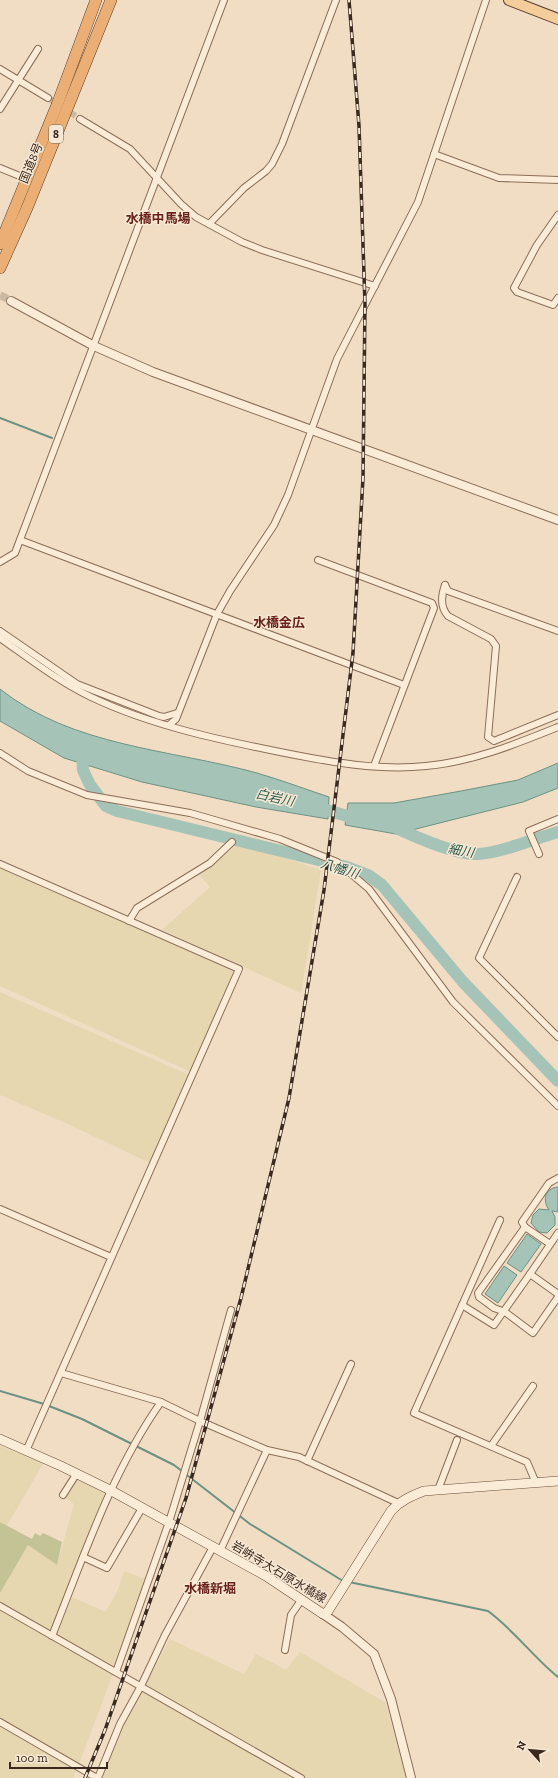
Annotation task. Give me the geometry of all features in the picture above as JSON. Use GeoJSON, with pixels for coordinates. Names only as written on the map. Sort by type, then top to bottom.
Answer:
{"type":"FeatureCollection","features":[{"type":"Feature","properties":{"kind":"highway","name":"国道8号"},"geometry":{"type":"LineString","coordinates":[[0,244],[27,179],[96,0]]}},
{"type":"Feature","properties":{"kind":"highway","name":"国道8号"},"geometry":{"type":"LineString","coordinates":[[0,268],[111,0]]}},
{"type":"Feature","properties":{"kind":"main road"},"geometry":{"type":"LineString","coordinates":[[508,0],[558,18]]}},
{"type":"Feature","properties":{"kind":"main road","name":"岩峅寺大石原水橋線"},"geometry":{"type":"LineString","coordinates":[[0,1440],[77,1473],[110,1490],[266,1576],[322,1614],[328,1610],[384,1521],[398,1503],[424,1491],[558,1481]]}},
{"type":"Feature","properties":{"kind":"street"},"geometry":{"type":"LineString","coordinates":[[0,562],[15,553],[224,0]]}},
{"type":"Feature","properties":{"kind":"street"},"geometry":{"type":"LineString","coordinates":[[209,224],[244,188],[272,164],[282,144],[336,0]]}},
{"type":"Feature","properties":{"kind":"street"},"geometry":{"type":"LineString","coordinates":[[169,725],[176,719],[177,713],[217,614],[230,591],[274,525],[288,495],[337,359],[418,202],[486,0]]}},
{"type":"Feature","properties":{"kind":"street"},"geometry":{"type":"LineString","coordinates":[[0,110],[38,49]]}},
{"type":"Feature","properties":{"kind":"street"},"geometry":{"type":"LineString","coordinates":[[0,69],[48,98]]}},
{"type":"Feature","properties":{"kind":"street"},"geometry":{"type":"LineString","coordinates":[[80,119],[130,149],[196,217],[242,242],[262,250],[375,286]]}},
{"type":"Feature","properties":{"kind":"street"},"geometry":{"type":"LineString","coordinates":[[434,154],[499,178],[558,180]]}},
{"type":"Feature","properties":{"kind":"street"},"geometry":{"type":"LineString","coordinates":[[0,168],[27,179]]}},
{"type":"Feature","properties":{"kind":"street"},"geometry":{"type":"LineString","coordinates":[[558,215],[537,245],[514,288],[517,292],[553,305],[558,298]]}},
{"type":"Feature","properties":{"kind":"street"},"geometry":{"type":"LineString","coordinates":[[11,301],[94,346],[153,372],[558,520]]}},
{"type":"Feature","properties":{"kind":"street"},"geometry":{"type":"LineString","coordinates":[[20,540],[404,685]]}},
{"type":"Feature","properties":{"kind":"street"},"geometry":{"type":"LineString","coordinates":[[318,560],[432,603],[434,608],[374,766]]}},
{"type":"Feature","properties":{"kind":"street"},"geometry":{"type":"LineString","coordinates":[[558,631],[448,591],[445,585],[442,592],[441,598],[444,611],[448,616],[491,639],[496,646],[488,737],[494,741],[558,714]]}},
{"type":"Feature","properties":{"kind":"street"},"geometry":{"type":"LineString","coordinates":[[0,631],[77,684],[159,716],[177,713]]}},
{"type":"Feature","properties":{"kind":"street"},"geometry":{"type":"LineString","coordinates":[[0,638],[61,681],[92,697],[169,725],[242,744],[305,757],[374,766],[424,767],[449,763],[516,745],[558,727]]}},
{"type":"Feature","properties":{"kind":"street"},"geometry":{"type":"LineString","coordinates":[[0,753],[28,771],[87,795],[204,817],[280,839],[337,862],[369,889],[453,1002],[558,1106]]}},
{"type":"Feature","properties":{"kind":"street"},"geometry":{"type":"LineString","coordinates":[[539,854],[529,830],[558,819]]}},
{"type":"Feature","properties":{"kind":"street"},"geometry":{"type":"LineString","coordinates":[[129,921],[137,908],[210,862],[232,842]]}},
{"type":"Feature","properties":{"kind":"street"},"geometry":{"type":"LineString","coordinates":[[0,864],[238,969],[26,1451]]}},
{"type":"Feature","properties":{"kind":"street"},"geometry":{"type":"LineString","coordinates":[[517,877],[479,958],[558,1037]]}},
{"type":"Feature","properties":{"kind":"street"},"geometry":{"type":"LineString","coordinates":[[550,1244],[525,1226],[522,1222],[549,1183],[558,1178]]}},
{"type":"Feature","properties":{"kind":"street"},"geometry":{"type":"LineString","coordinates":[[0,1209],[111,1257]]}},
{"type":"Feature","properties":{"kind":"street"},"geometry":{"type":"LineString","coordinates":[[500,1220],[414,1413],[527,1462],[536,1483]]}},
{"type":"Feature","properties":{"kind":"street"},"geometry":{"type":"LineString","coordinates":[[525,1226],[478,1293],[479,1297],[494,1308],[504,1312],[533,1333],[558,1295],[530,1274]]}},
{"type":"Feature","properties":{"kind":"street"},"geometry":{"type":"LineString","coordinates":[[462,1305],[494,1325],[558,1233]]}},
{"type":"Feature","properties":{"kind":"street"},"geometry":{"type":"LineString","coordinates":[[116,1672],[169,1522],[200,1421],[231,1310]]}},
{"type":"Feature","properties":{"kind":"street"},"geometry":{"type":"LineString","coordinates":[[307,1461],[351,1364]]}},
{"type":"Feature","properties":{"kind":"street"},"geometry":{"type":"LineString","coordinates":[[61,1373],[161,1402],[200,1421],[267,1450],[299,1457],[398,1503]]}},
{"type":"Feature","properties":{"kind":"street"},"geometry":{"type":"LineString","coordinates":[[491,1446],[533,1386]]}},
{"type":"Feature","properties":{"kind":"street"},"geometry":{"type":"LineString","coordinates":[[52,1636],[110,1490],[129,1451],[161,1402]]}},
{"type":"Feature","properties":{"kind":"street"},"geometry":{"type":"LineString","coordinates":[[438,1490],[457,1440]]}},
{"type":"Feature","properties":{"kind":"street"},"geometry":{"type":"LineString","coordinates":[[0,1722],[97,1778],[120,1724],[141,1686],[165,1634],[217,1549],[267,1450]]}},
{"type":"Feature","properties":{"kind":"street"},"geometry":{"type":"LineString","coordinates":[[63,1495],[77,1473]]}},
{"type":"Feature","properties":{"kind":"street"},"geometry":{"type":"LineString","coordinates":[[83,1557],[106,1568],[142,1508]]}},
{"type":"Feature","properties":{"kind":"street"},"geometry":{"type":"LineString","coordinates":[[285,1650],[291,1616],[302,1599]]}},
{"type":"Feature","properties":{"kind":"street"},"geometry":{"type":"LineString","coordinates":[[0,1606],[300,1778]]}},
{"type":"Feature","properties":{"kind":"street"},"geometry":{"type":"LineString","coordinates":[[322,1614],[342,1627],[374,1654],[391,1699],[411,1778]]}},
{"type":"Feature","properties":{"kind":"shaded area"},"geometry":{"type":"Polygon","coordinates":[[[240,843],[321,870],[301,993],[162,930],[210,887],[199,875],[240,843]]]}},
{"type":"Feature","properties":{"kind":"shaded area"},"geometry":{"type":"Polygon","coordinates":[[[0,868],[234,971],[191,1072],[0,986],[0,868]]]}},
{"type":"Feature","properties":{"kind":"shaded area"},"geometry":{"type":"Polygon","coordinates":[[[0,992],[189,1075],[150,1163],[70,1125],[0,1095],[0,992]]]}},
{"type":"Feature","properties":{"kind":"shaded area"},"geometry":{"type":"Polygon","coordinates":[[[0,1446],[44,1462],[6,1527],[0,1522],[0,1446]]]}},
{"type":"Feature","properties":{"kind":"shaded area"},"geometry":{"type":"Polygon","coordinates":[[[77,1478],[103,1492],[105,1495],[51,1629],[48,1630],[0,1603],[0,1593],[28,1545],[57,1565],[74,1504],[65,1498],[77,1478]]]}},
{"type":"Feature","properties":{"kind":"shaded area"},"geometry":{"type":"Polygon","coordinates":[[[124,1571],[146,1579],[115,1667],[57,1635],[72,1597],[106,1612],[119,1587],[124,1571]]]}},
{"type":"Feature","properties":{"kind":"shaded area"},"geometry":{"type":"Polygon","coordinates":[[[0,1609],[113,1674],[79,1764],[0,1719],[0,1609]]]}},
{"type":"Feature","properties":{"kind":"shaded area"},"geometry":{"type":"Polygon","coordinates":[[[170,1639],[244,1674],[256,1654],[286,1670],[300,1652],[386,1703],[406,1778],[103,1778],[124,1724],[170,1639]]]}},
{"type":"Feature","properties":{"kind":"shaded area"},"geometry":{"type":"Polygon","coordinates":[[[0,1726],[76,1770],[73,1778],[0,1778],[0,1726]]]}},
{"type":"Feature","properties":{"kind":"green space"},"geometry":{"type":"Polygon","coordinates":[[[0,1522],[32,1539],[35,1533],[40,1536],[43,1533],[62,1542],[57,1565],[28,1545],[0,1593],[0,1522]]]}},
{"type":"Feature","properties":{"kind":"water"},"geometry":{"type":"Polygon","coordinates":[[[0,689],[28,708],[59,723],[90,735],[123,744],[257,773],[329,797],[328,819],[256,807],[142,782],[64,758],[0,721],[0,689]]]}},
{"type":"Feature","properties":{"kind":"water"},"geometry":{"type":"Polygon","coordinates":[[[558,763],[558,788],[523,802],[396,834],[345,825],[348,803],[394,803],[461,791],[518,780],[558,763]]]}},
{"type":"Feature","properties":{"kind":"water"},"geometry":{"type":"Polygon","coordinates":[[[558,1187],[558,1212],[552,1211],[555,1217],[555,1225],[547,1233],[539,1232],[531,1223],[533,1215],[539,1209],[549,1210],[545,1199],[546,1195],[550,1190],[558,1187]]]}},
{"type":"Feature","properties":{"kind":"water"},"geometry":{"type":"Polygon","coordinates":[[[527,1234],[541,1244],[521,1272],[507,1263],[527,1234]]]}},
{"type":"Feature","properties":{"kind":"water"},"geometry":{"type":"Polygon","coordinates":[[[504,1266],[517,1275],[498,1303],[485,1294],[504,1266]]]}},
{"type":"Feature","properties":{"kind":"waterway"},"geometry":{"type":"LineString","coordinates":[[0,418],[52,438]]}},
{"type":"Feature","properties":{"kind":"waterway","name":"八幡川"},"geometry":{"type":"LineString","coordinates":[[82,747],[83,770],[90,785],[106,806],[117,811],[347,867],[368,875],[382,885],[463,982],[558,1081]]}},
{"type":"Feature","properties":{"kind":"waterway","name":"白岩川"},"geometry":{"type":"LineString","coordinates":[[313,806],[361,820]]}},
{"type":"Feature","properties":{"kind":"waterway","name":"細川"},"geometry":{"type":"LineString","coordinates":[[390,825],[446,848],[478,854],[498,851],[558,832]]}},
{"type":"Feature","properties":{"kind":"waterway"},"geometry":{"type":"LineString","coordinates":[[0,1391],[44,1404],[82,1419],[174,1465],[250,1524],[343,1581]]}},
{"type":"Feature","properties":{"kind":"waterway"},"geometry":{"type":"LineString","coordinates":[[349,1582],[488,1611],[558,1677]]}},
{"type":"Feature","properties":{"kind":"tunnel"},"geometry":{"type":"LineString","coordinates":[[48,98],[80,119]]}},
{"type":"Feature","properties":{"kind":"tunnel"},"geometry":{"type":"LineString","coordinates":[[0,295],[11,301]]}},
{"type":"Feature","properties":{"kind":"railway"},"geometry":{"type":"LineString","coordinates":[[85,1778],[105,1730],[186,1498],[241,1298],[289,1098],[324,890],[353,653],[363,478],[365,304],[359,126],[349,0]]}},
{"type":"Feature","properties":{"kind":"district","name":"水橋中馬場"},"geometry":{"type":"Point","coordinates":[158,218]}},
{"type":"Feature","properties":{"kind":"district","name":"水橋金広"},"geometry":{"type":"Point","coordinates":[279,622]}},
{"type":"Feature","properties":{"kind":"district","name":"水橋新堀"},"geometry":{"type":"Point","coordinates":[210,1588]}}]}
